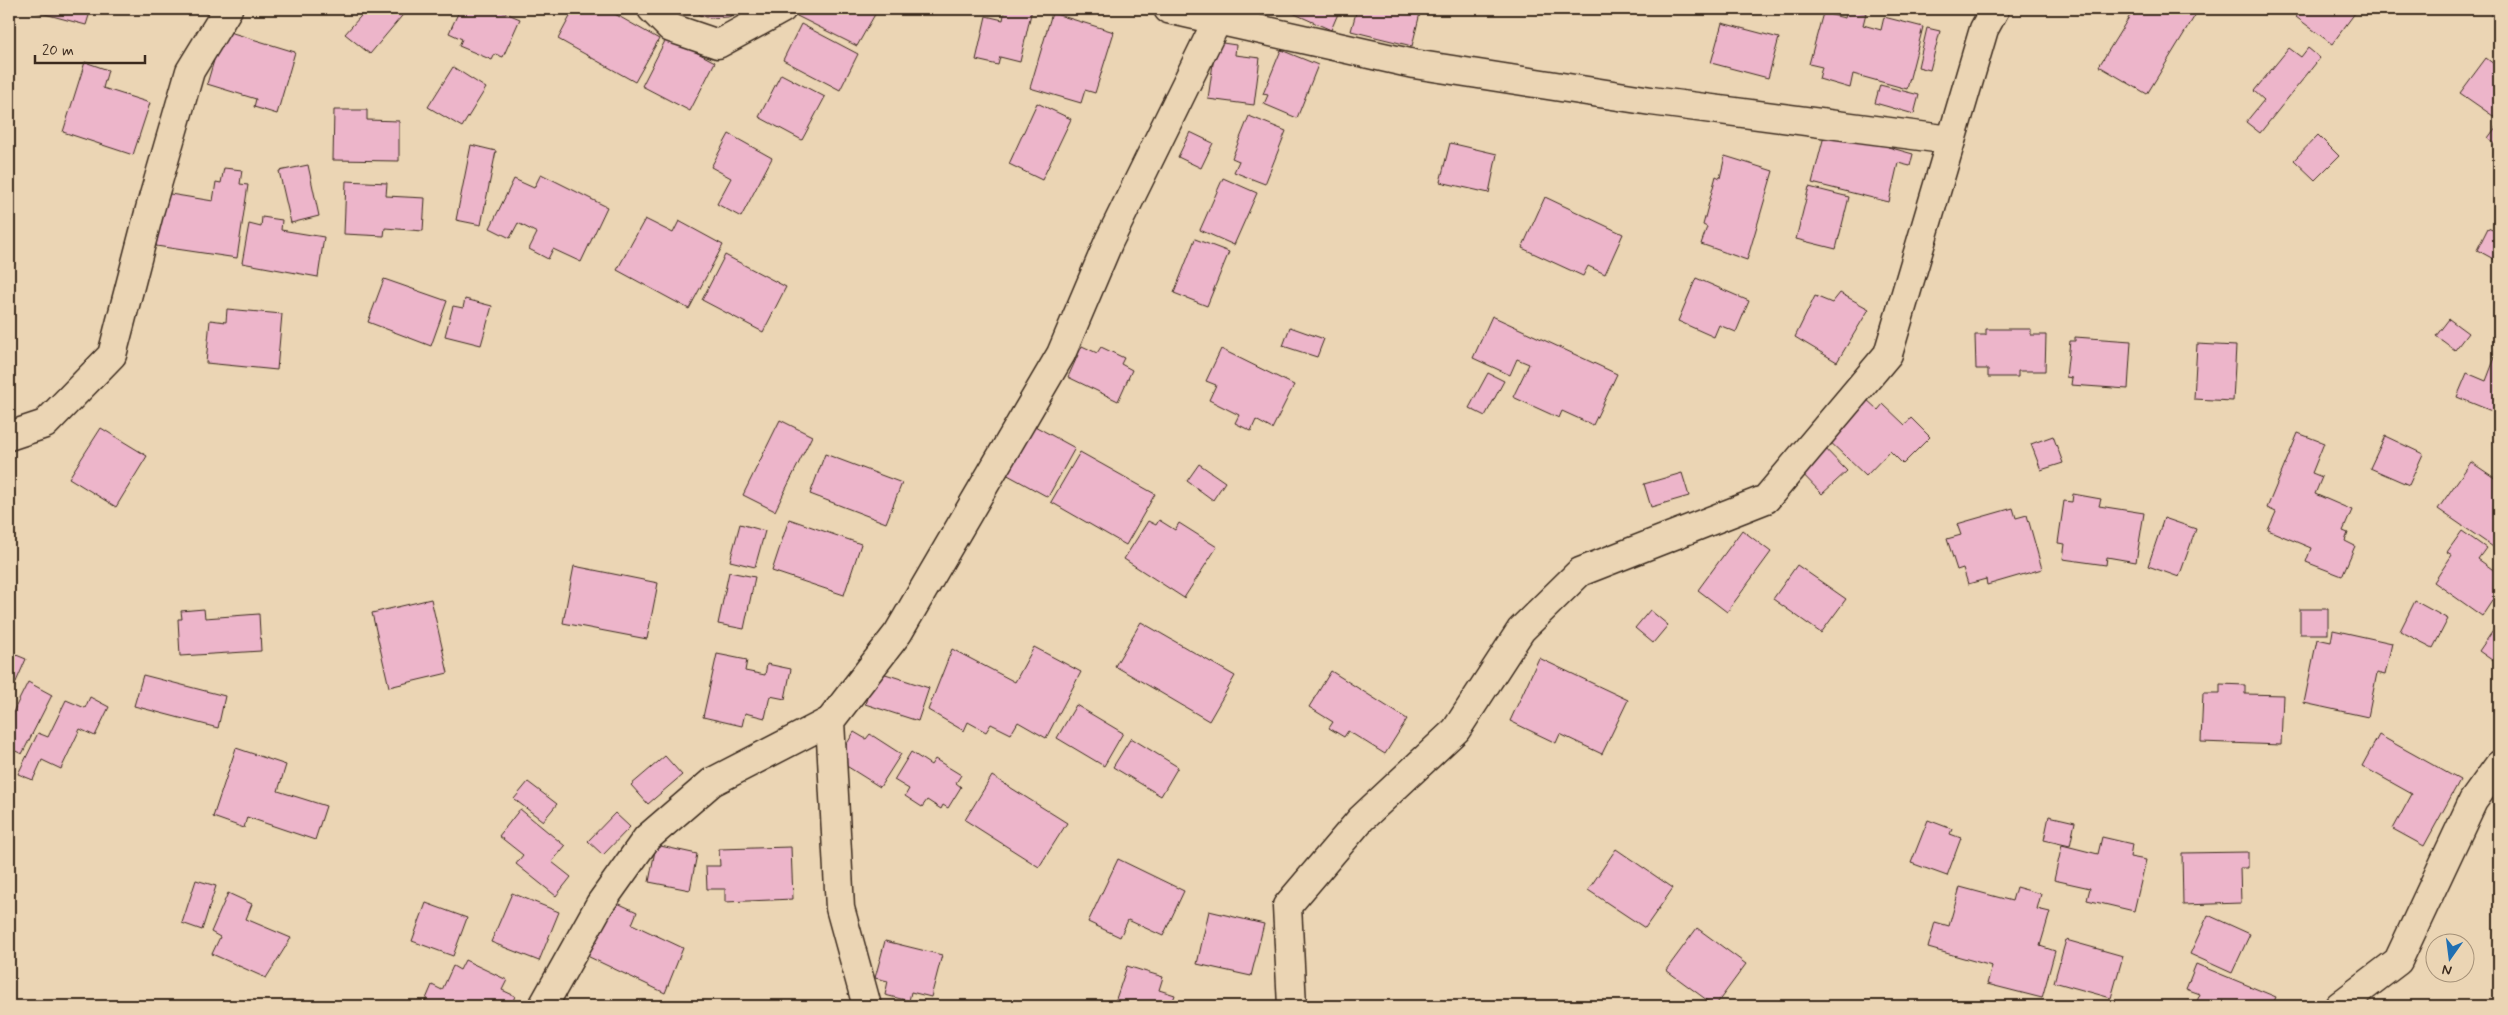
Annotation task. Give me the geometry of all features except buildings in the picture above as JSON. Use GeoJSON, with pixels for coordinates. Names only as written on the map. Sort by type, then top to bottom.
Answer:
{"type":"FeatureCollection","features":[{"type":"Feature","properties":{"kind":"street"},"geometry":{"type":"LineString","coordinates":[[9,436],[46,424],[112,355],[150,209],[190,71],[228,9]]}},
{"type":"Feature","properties":{"kind":"street"},"geometry":{"type":"LineString","coordinates":[[652,9],[671,28],[718,44],[782,9]]}},
{"type":"Feature","properties":{"kind":"street"},"geometry":{"type":"LineString","coordinates":[[1168,9],[1231,18],[1414,64],[1651,101],[1951,140]]}},
{"type":"Feature","properties":{"kind":"street"},"geometry":{"type":"LineString","coordinates":[[1292,1006],[1287,906],[1361,819],[1456,730],[1521,630],[1580,572],[1766,499],[1888,354],[1984,29],[1995,9]]}},
{"type":"Feature","properties":{"kind":"street"},"geometry":{"type":"LineString","coordinates":[[543,1006],[600,904],[648,838],[712,782],[830,721],[898,633],[1060,354],[1109,241],[1231,18]]}},
{"type":"Feature","properties":{"kind":"street"},"geometry":{"type":"LineString","coordinates":[[830,721],[840,908],[867,1006]]}},
{"type":"Feature","properties":{"kind":"street"},"geometry":{"type":"LineString","coordinates":[[2339,1006],[2398,961],[2473,801],[2499,765]]}}]}
